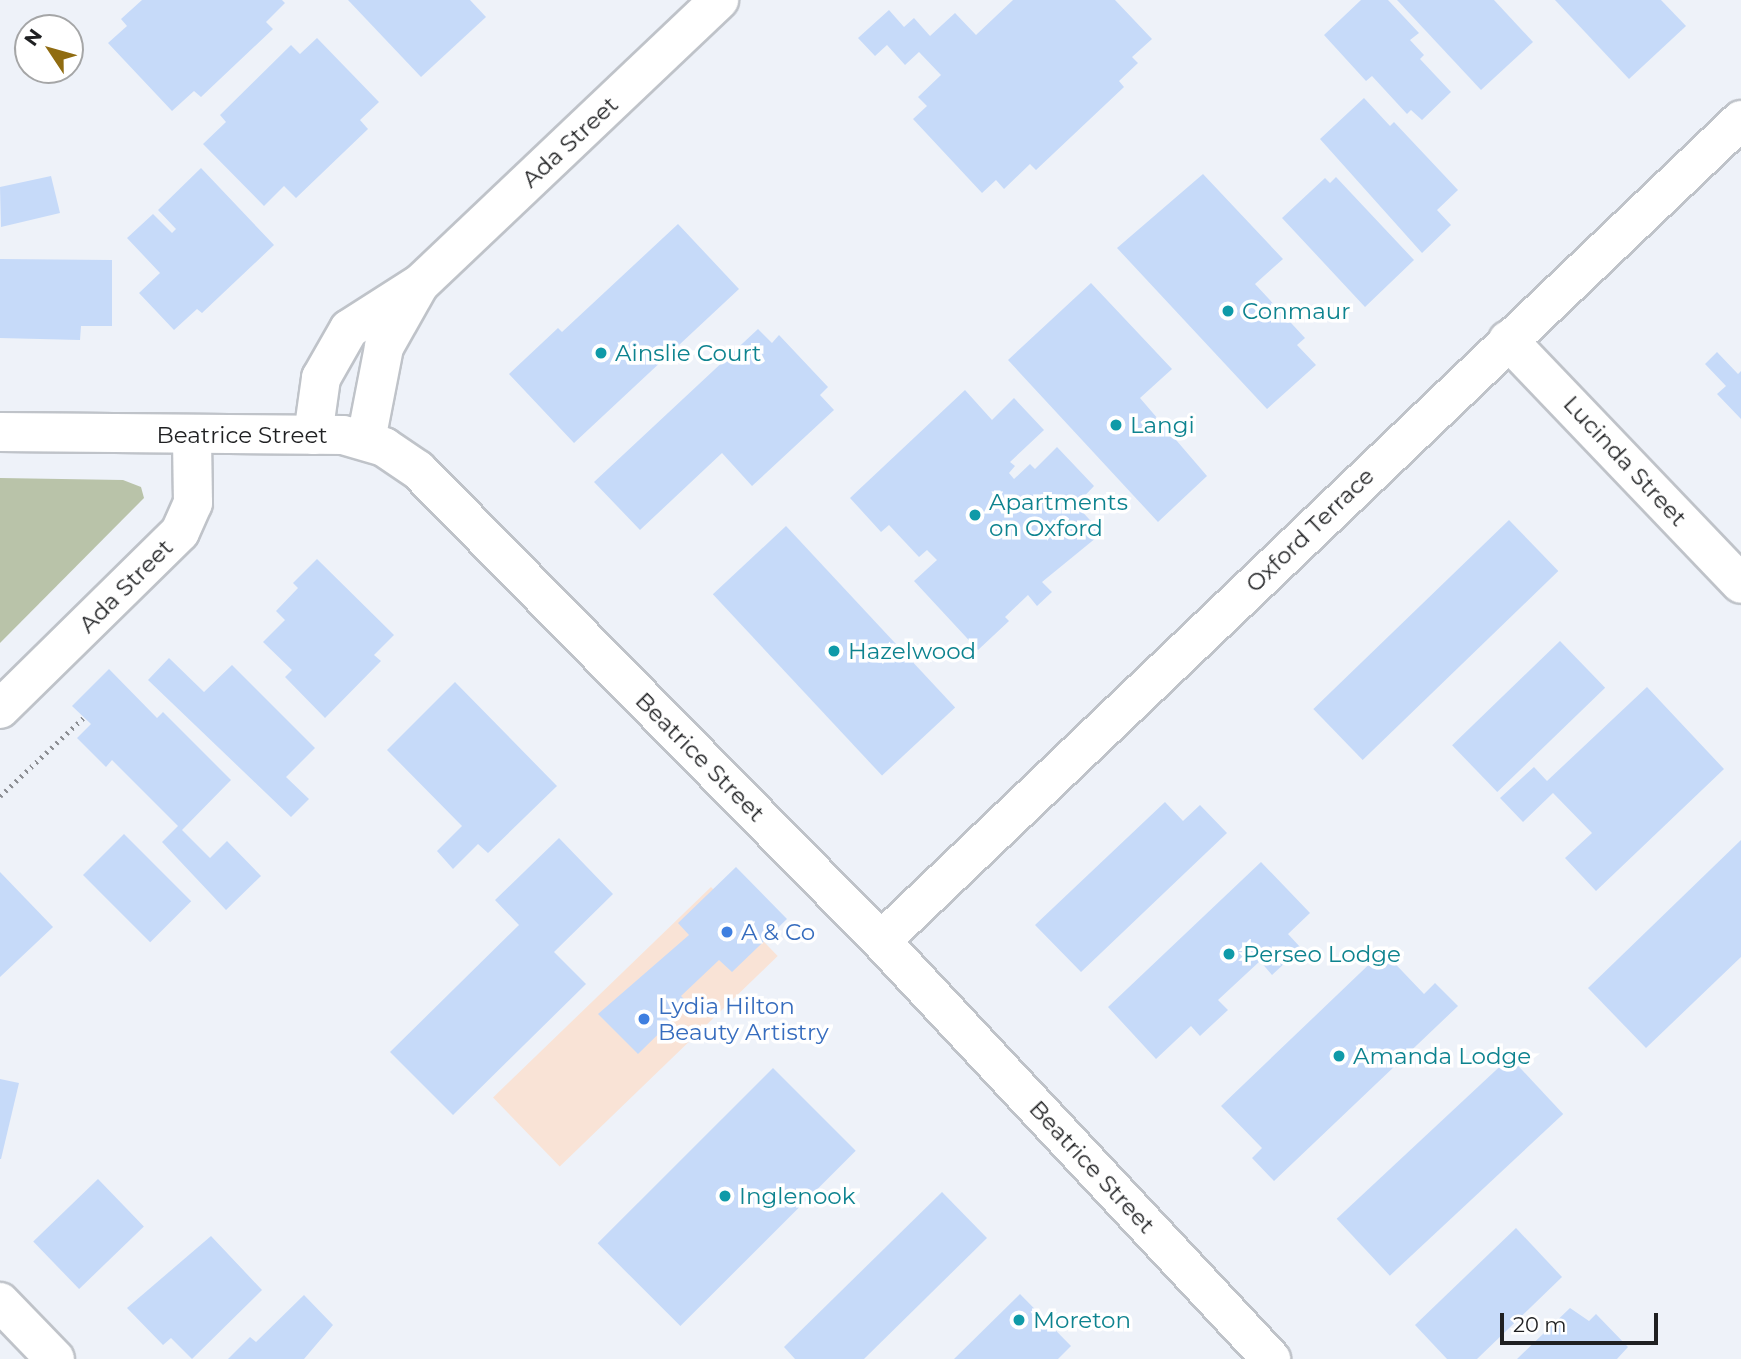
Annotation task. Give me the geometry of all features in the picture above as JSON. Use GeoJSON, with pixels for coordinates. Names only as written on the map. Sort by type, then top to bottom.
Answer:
{"type":"FeatureCollection","features":[{"type":"Feature","properties":{"kind":"street","name":"Ada Street"},"geometry":{"type":"LineString","coordinates":[[313,435],[321,378],[341,338],[369,313],[421,283],[719,0]]}},
{"type":"Feature","properties":{"kind":"street","name":"Oxford Terrace"},"geometry":{"type":"LineString","coordinates":[[881,941],[1741,120]]}},
{"type":"Feature","properties":{"kind":"street","name":"Ada Street"},"geometry":{"type":"LineString","coordinates":[[366,440],[384,347],[421,283]]}},
{"type":"Feature","properties":{"kind":"street","name":"Lucinda Street"},"geometry":{"type":"LineString","coordinates":[[1508,340],[1741,584]]}},
{"type":"Feature","properties":{"kind":"street","name":"Beatrice Street"},"geometry":{"type":"LineString","coordinates":[[0,432],[192,436],[313,435],[366,440],[394,453],[426,477],[881,941],[1271,1359]]}},
{"type":"Feature","properties":{"kind":"street","name":"Ada Street"},"geometry":{"type":"LineString","coordinates":[[0,709],[180,532],[193,502],[192,436]]}},
{"type":"Feature","properties":{"kind":"street"},"geometry":{"type":"LineString","coordinates":[[0,1302],[55,1359]]}},
{"type":"Feature","properties":{"kind":"path"},"geometry":{"type":"LineString","coordinates":[[0,796],[84,717]]}},
{"type":"Feature","properties":{"kind":"shaded area"},"geometry":{"type":"Polygon","coordinates":[[[711,887],[778,956],[560,1167],[493,1097],[711,887]]]}},
{"type":"Feature","properties":{"kind":"green space"},"geometry":{"type":"Polygon","coordinates":[[[0,478],[123,480],[141,487],[144,498],[0,643],[0,478]]]}},
{"type":"Feature","properties":{"kind":"building"},"geometry":{"type":"Polygon","coordinates":[[[142,0],[282,0],[285,3],[266,22],[273,29],[201,97],[194,91],[172,111],[108,43],[127,26],[121,19],[142,0]]]}},
{"type":"Feature","properties":{"kind":"building"},"geometry":{"type":"Polygon","coordinates":[[[348,0],[470,0],[486,17],[421,77],[348,0]]]}},
{"type":"Feature","properties":{"kind":"building"},"geometry":{"type":"Polygon","coordinates":[[[1013,0],[1115,0],[1152,39],[1132,57],[1138,63],[1119,81],[1124,87],[1036,170],[1030,164],[1004,189],[996,180],[982,193],[913,119],[927,106],[918,97],[941,75],[919,52],[905,65],[887,45],[875,56],[858,38],[889,10],[904,27],[914,18],[930,36],[955,13],[976,35],[1013,0]]]}},
{"type":"Feature","properties":{"kind":"building"},"geometry":{"type":"Polygon","coordinates":[[[1361,0],[1388,0],[1419,33],[1410,40],[1424,55],[1420,59],[1451,92],[1422,120],[1411,110],[1407,114],[1372,76],[1366,81],[1324,35],[1361,0]]]}},
{"type":"Feature","properties":{"kind":"building"},"geometry":{"type":"Polygon","coordinates":[[[1397,0],[1494,0],[1533,42],[1481,90],[1397,0]]]}},
{"type":"Feature","properties":{"kind":"building"},"geometry":{"type":"Polygon","coordinates":[[[1555,0],[1661,0],[1686,26],[1629,79],[1555,0]]]}},
{"type":"Feature","properties":{"kind":"building"},"geometry":{"type":"Polygon","coordinates":[[[317,38],[379,102],[360,120],[368,129],[296,198],[284,186],[264,206],[203,144],[226,122],[220,115],[291,45],[300,54],[317,38]]]}},
{"type":"Feature","properties":{"kind":"building"},"geometry":{"type":"Polygon","coordinates":[[[1364,98],[1390,126],[1394,122],[1458,190],[1437,210],[1451,225],[1422,253],[1320,139],[1364,98]]]}},
{"type":"Feature","properties":{"kind":"building"},"geometry":{"type":"Polygon","coordinates":[[[201,168],[274,245],[202,313],[197,309],[174,330],[139,293],[160,273],[127,238],[153,214],[172,233],[176,229],[158,210],[201,168]]]}},
{"type":"Feature","properties":{"kind":"building","name":"Conmaur"},"geometry":{"type":"Polygon","coordinates":[[[1203,174],[1283,259],[1255,284],[1305,338],[1297,345],[1316,365],[1267,409],[1117,248],[1203,174]]]}},
{"type":"Feature","properties":{"kind":"building"},"geometry":{"type":"Polygon","coordinates":[[[51,176],[60,213],[1,227],[0,187],[51,176]]]}},
{"type":"Feature","properties":{"kind":"building"},"geometry":{"type":"Polygon","coordinates":[[[1336,177],[1414,260],[1365,307],[1282,218],[1325,178],[1330,183],[1336,177]]]}},
{"type":"Feature","properties":{"kind":"building","name":"Ainslie Court"},"geometry":{"type":"Polygon","coordinates":[[[678,224],[739,289],[574,443],[509,374],[558,328],[562,332],[678,224]]]}},
{"type":"Feature","properties":{"kind":"building"},"geometry":{"type":"Polygon","coordinates":[[[0,259],[112,260],[112,326],[81,326],[80,340],[0,338],[0,259]]]}},
{"type":"Feature","properties":{"kind":"building","name":"Langi"},"geometry":{"type":"Polygon","coordinates":[[[1091,283],[1172,369],[1140,398],[1207,476],[1158,522],[1008,360],[1091,283]]]}},
{"type":"Feature","properties":{"kind":"building"},"geometry":{"type":"Polygon","coordinates":[[[758,329],[772,343],[779,335],[828,387],[820,395],[834,410],[752,486],[722,453],[640,530],[594,482],[758,329]]]}},
{"type":"Feature","properties":{"kind":"building"},"geometry":{"type":"Polygon","coordinates":[[[1717,352],[1738,374],[1741,371],[1741,419],[1717,394],[1726,386],[1705,364],[1717,352]]]}},
{"type":"Feature","properties":{"kind":"building","name":"Apartments on Oxford"},"geometry":{"type":"Polygon","coordinates":[[[965,390],[992,420],[1014,398],[1044,430],[1010,462],[1015,466],[1009,473],[1014,479],[1030,464],[1035,469],[1057,447],[1094,486],[1076,505],[1102,533],[1042,582],[1052,592],[1037,606],[1028,595],[1005,617],[1009,621],[978,650],[914,581],[937,560],[927,550],[919,557],[889,525],[881,532],[850,498],[965,390]]]}},
{"type":"Feature","properties":{"kind":"building"},"geometry":{"type":"Polygon","coordinates":[[[1509,520],[1558,571],[1363,760],[1313,709],[1509,520]]]}},
{"type":"Feature","properties":{"kind":"building","name":"Hazelwood"},"geometry":{"type":"Polygon","coordinates":[[[786,526],[955,707],[882,776],[713,594],[786,526]]]}},
{"type":"Feature","properties":{"kind":"building"},"geometry":{"type":"Polygon","coordinates":[[[317,559],[394,635],[374,655],[381,661],[325,718],[285,677],[292,670],[263,642],[285,620],[276,611],[298,588],[293,583],[317,559]]]}},
{"type":"Feature","properties":{"kind":"building"},"geometry":{"type":"Polygon","coordinates":[[[1560,641],[1605,688],[1497,792],[1452,745],[1560,641]]]}},
{"type":"Feature","properties":{"kind":"building"},"geometry":{"type":"Polygon","coordinates":[[[169,658],[204,692],[232,665],[315,748],[286,777],[309,799],[291,817],[148,680],[169,658]]]}},
{"type":"Feature","properties":{"kind":"building"},"geometry":{"type":"Polygon","coordinates":[[[109,669],[157,718],[163,712],[231,780],[182,830],[210,858],[227,841],[261,876],[226,910],[162,842],[178,826],[112,760],[106,767],[77,738],[91,724],[72,706],[109,669]]]}},
{"type":"Feature","properties":{"kind":"building"},"geometry":{"type":"Polygon","coordinates":[[[455,682],[557,786],[488,853],[478,844],[453,869],[437,851],[462,826],[387,750],[455,682]]]}},
{"type":"Feature","properties":{"kind":"building"},"geometry":{"type":"Polygon","coordinates":[[[1647,687],[1724,769],[1596,891],[1565,858],[1592,833],[1553,793],[1523,822],[1500,798],[1534,767],[1547,781],[1647,687]]]}},
{"type":"Feature","properties":{"kind":"building"},"geometry":{"type":"Polygon","coordinates":[[[1165,802],[1183,821],[1200,805],[1227,833],[1081,972],[1035,925],[1165,802]]]}},
{"type":"Feature","properties":{"kind":"building"},"geometry":{"type":"Polygon","coordinates":[[[124,834],[191,901],[150,942],[83,875],[124,834]]]}},
{"type":"Feature","properties":{"kind":"building"},"geometry":{"type":"Polygon","coordinates":[[[559,838],[613,894],[554,952],[586,984],[453,1115],[390,1052],[519,925],[495,900],[559,838]]]}},
{"type":"Feature","properties":{"kind":"building"},"geometry":{"type":"Polygon","coordinates":[[[1741,840],[1741,957],[1646,1048],[1588,988],[1741,840]]]}},
{"type":"Feature","properties":{"kind":"building","name":"Perseo Lodge"},"geometry":{"type":"Polygon","coordinates":[[[1261,862],[1310,913],[1288,934],[1301,948],[1272,975],[1260,961],[1218,1000],[1228,1010],[1200,1036],[1191,1026],[1156,1059],[1108,1007],[1261,862]]]}},
{"type":"Feature","properties":{"kind":"building"},"geometry":{"type":"Polygon","coordinates":[[[736,867],[787,919],[732,972],[719,960],[681,996],[689,1004],[638,1054],[598,1014],[689,935],[678,923],[736,867]]]}},
{"type":"Feature","properties":{"kind":"building"},"geometry":{"type":"Polygon","coordinates":[[[0,872],[53,927],[0,977],[0,872]]]}},
{"type":"Feature","properties":{"kind":"building","name":"Amanda Lodge"},"geometry":{"type":"Polygon","coordinates":[[[1383,951],[1424,994],[1435,983],[1458,1006],[1274,1181],[1252,1158],[1262,1148],[1221,1106],[1383,951]]]}},
{"type":"Feature","properties":{"kind":"building"},"geometry":{"type":"Polygon","coordinates":[[[1510,1057],[1563,1114],[1390,1276],[1337,1219],[1510,1057]]]}},
{"type":"Feature","properties":{"kind":"building","name":"Inglenook"},"geometry":{"type":"Polygon","coordinates":[[[773,1068],[856,1151],[680,1326],[598,1243],[773,1068]]]}},
{"type":"Feature","properties":{"kind":"building"},"geometry":{"type":"Polygon","coordinates":[[[0,1079],[19,1083],[1,1159],[0,1159],[0,1079]]]}},
{"type":"Feature","properties":{"kind":"building"},"geometry":{"type":"Polygon","coordinates":[[[98,1179],[144,1226],[79,1289],[33,1242],[98,1179]]]}},
{"type":"Feature","properties":{"kind":"building"},"geometry":{"type":"Polygon","coordinates":[[[942,1192],[987,1238],[864,1359],[795,1359],[784,1347],[942,1192]]]}},
{"type":"Feature","properties":{"kind":"building"},"geometry":{"type":"Polygon","coordinates":[[[1516,1228],[1562,1277],[1477,1359],[1447,1359],[1415,1325],[1516,1228]]]}},
{"type":"Feature","properties":{"kind":"building"},"geometry":{"type":"Polygon","coordinates":[[[211,1236],[262,1290],[192,1359],[171,1338],[163,1345],[127,1308],[211,1236]]]}},
{"type":"Feature","properties":{"kind":"building","name":"Moreton"},"geometry":{"type":"Polygon","coordinates":[[[1020,1294],[1071,1346],[1058,1359],[954,1359],[1020,1294]]]}},
{"type":"Feature","properties":{"kind":"building"},"geometry":{"type":"Polygon","coordinates":[[[304,1295],[333,1325],[304,1359],[228,1359],[250,1337],[256,1342],[304,1295]]]}},
{"type":"Feature","properties":{"kind":"building"},"geometry":{"type":"Polygon","coordinates":[[[1570,1308],[1589,1321],[1596,1314],[1628,1347],[1617,1359],[1517,1359],[1570,1308]]]}},
{"type":"Feature","properties":{"kind":"place","name":"Conmaur"},"geometry":{"type":"Point","coordinates":[1228,311]}},
{"type":"Feature","properties":{"kind":"place","name":"Ainslie Court"},"geometry":{"type":"Point","coordinates":[601,353]}},
{"type":"Feature","properties":{"kind":"place","name":"Langi"},"geometry":{"type":"Point","coordinates":[1116,425]}},
{"type":"Feature","properties":{"kind":"place","name":"Apartments on Oxford"},"geometry":{"type":"Point","coordinates":[975,515]}},
{"type":"Feature","properties":{"kind":"place","name":"Hazelwood"},"geometry":{"type":"Point","coordinates":[834,651]}},
{"type":"Feature","properties":{"kind":"place","name":"A & Co"},"geometry":{"type":"Point","coordinates":[727,932]}},
{"type":"Feature","properties":{"kind":"place","name":"Perseo Lodge"},"geometry":{"type":"Point","coordinates":[1229,954]}},
{"type":"Feature","properties":{"kind":"place","name":"Lydia Hilton Beauty Artistry"},"geometry":{"type":"Point","coordinates":[644,1019]}},
{"type":"Feature","properties":{"kind":"place","name":"Amanda Lodge"},"geometry":{"type":"Point","coordinates":[1339,1056]}},
{"type":"Feature","properties":{"kind":"place","name":"Inglenook"},"geometry":{"type":"Point","coordinates":[725,1196]}},
{"type":"Feature","properties":{"kind":"place","name":"Moreton"},"geometry":{"type":"Point","coordinates":[1019,1320]}}]}
